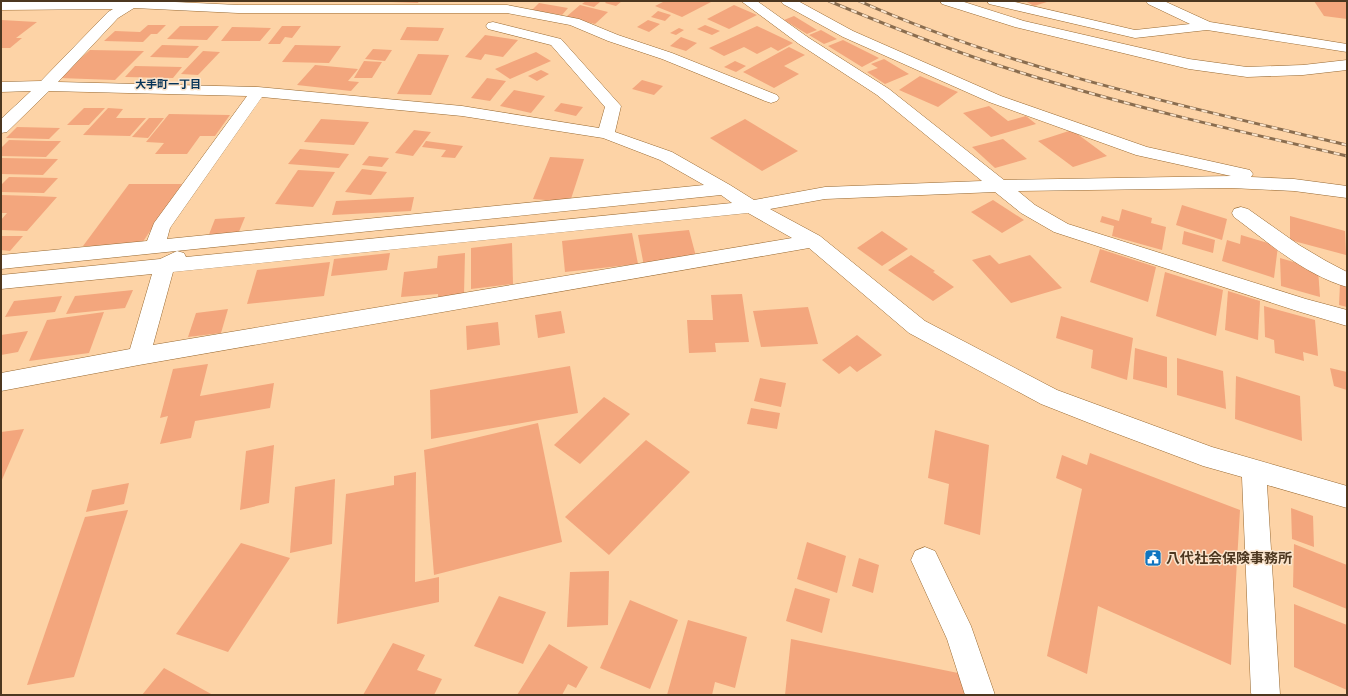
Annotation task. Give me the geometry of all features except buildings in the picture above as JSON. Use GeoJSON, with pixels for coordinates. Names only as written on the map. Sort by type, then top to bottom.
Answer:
{"type":"FeatureCollection","features":[{"type":"Feature","properties":{"kind":"street"},"geometry":{"type":"LineString","coordinates":[[748,1],[883,92],[1028,209],[1061,228],[1304,306],[1347,318]]}},
{"type":"Feature","properties":{"kind":"street"},"geometry":{"type":"LineString","coordinates":[[788,1],[848,34],[995,99],[1142,151],[1294,185]]}},
{"type":"Feature","properties":{"kind":"street"},"geometry":{"type":"LineString","coordinates":[[947,1],[1020,24],[1189,64],[1248,72],[1303,70],[1347,65]]}},
{"type":"Feature","properties":{"kind":"street"},"geometry":{"type":"LineString","coordinates":[[994,1],[1135,34],[1207,26],[1347,48]]}},
{"type":"Feature","properties":{"kind":"street"},"geometry":{"type":"LineString","coordinates":[[1153,1],[1207,26]]}},
{"type":"Feature","properties":{"kind":"street"},"geometry":{"type":"LineString","coordinates":[[1,128],[45,86],[113,15],[132,2]]}},
{"type":"Feature","properties":{"kind":"street"},"geometry":{"type":"LineString","coordinates":[[1,6],[91,6],[132,2],[238,9],[503,5],[574,22],[613,38],[668,56],[771,98]]}},
{"type":"Feature","properties":{"kind":"street"},"geometry":{"type":"LineString","coordinates":[[556,42],[574,22]]}},
{"type":"Feature","properties":{"kind":"street"},"geometry":{"type":"LineString","coordinates":[[494,26],[556,42],[613,106],[606,134]]}},
{"type":"Feature","properties":{"kind":"street"},"geometry":{"type":"LineString","coordinates":[[1,87],[45,86],[258,92],[462,111],[606,134],[666,156],[724,189],[751,207],[813,242],[917,327],[1049,397],[1115,423],[1212,458],[1347,497]]}},
{"type":"Feature","properties":{"kind":"street"},"geometry":{"type":"LineString","coordinates":[[139,356],[165,265],[178,257],[164,245],[161,227],[258,92]]}},
{"type":"Feature","properties":{"kind":"street"},"geometry":{"type":"LineString","coordinates":[[1159,184],[1169,170],[1165,156]]}},
{"type":"Feature","properties":{"kind":"street"},"geometry":{"type":"LineString","coordinates":[[1,282],[724,210],[751,207],[825,193],[1000,186],[1230,182],[1294,185],[1347,192]]}},
{"type":"Feature","properties":{"kind":"street"},"geometry":{"type":"LineString","coordinates":[[1,262],[724,189]]}},
{"type":"Feature","properties":{"kind":"street"},"geometry":{"type":"LineString","coordinates":[[1241,213],[1290,249],[1335,275],[1347,280]]}},
{"type":"Feature","properties":{"kind":"street"},"geometry":{"type":"LineString","coordinates":[[1,382],[139,356],[813,242]]}},
{"type":"Feature","properties":{"kind":"street"},"geometry":{"type":"LineString","coordinates":[[1254,470],[1266,693]]}},
{"type":"Feature","properties":{"kind":"street"},"geometry":{"type":"LineString","coordinates":[[925,560],[961,636],[980,695]]}},
{"type":"Feature","properties":{"kind":"railway"},"geometry":{"type":"LineString","coordinates":[[829,1],[947,48],[1100,96],[1347,156]]}},
{"type":"Feature","properties":{"kind":"railway"},"geometry":{"type":"LineString","coordinates":[[859,1],[918,25],[1038,67],[1223,116],[1347,145]]}},
{"type":"Feature","properties":{"kind":"place","name":"八代社会保険事務所"},"geometry":{"type":"Point","coordinates":[1153,558]}},
{"type":"Feature","properties":{"kind":"district","name":"大手町一丁目"},"geometry":{"type":"Point","coordinates":[168,84]}}]}
